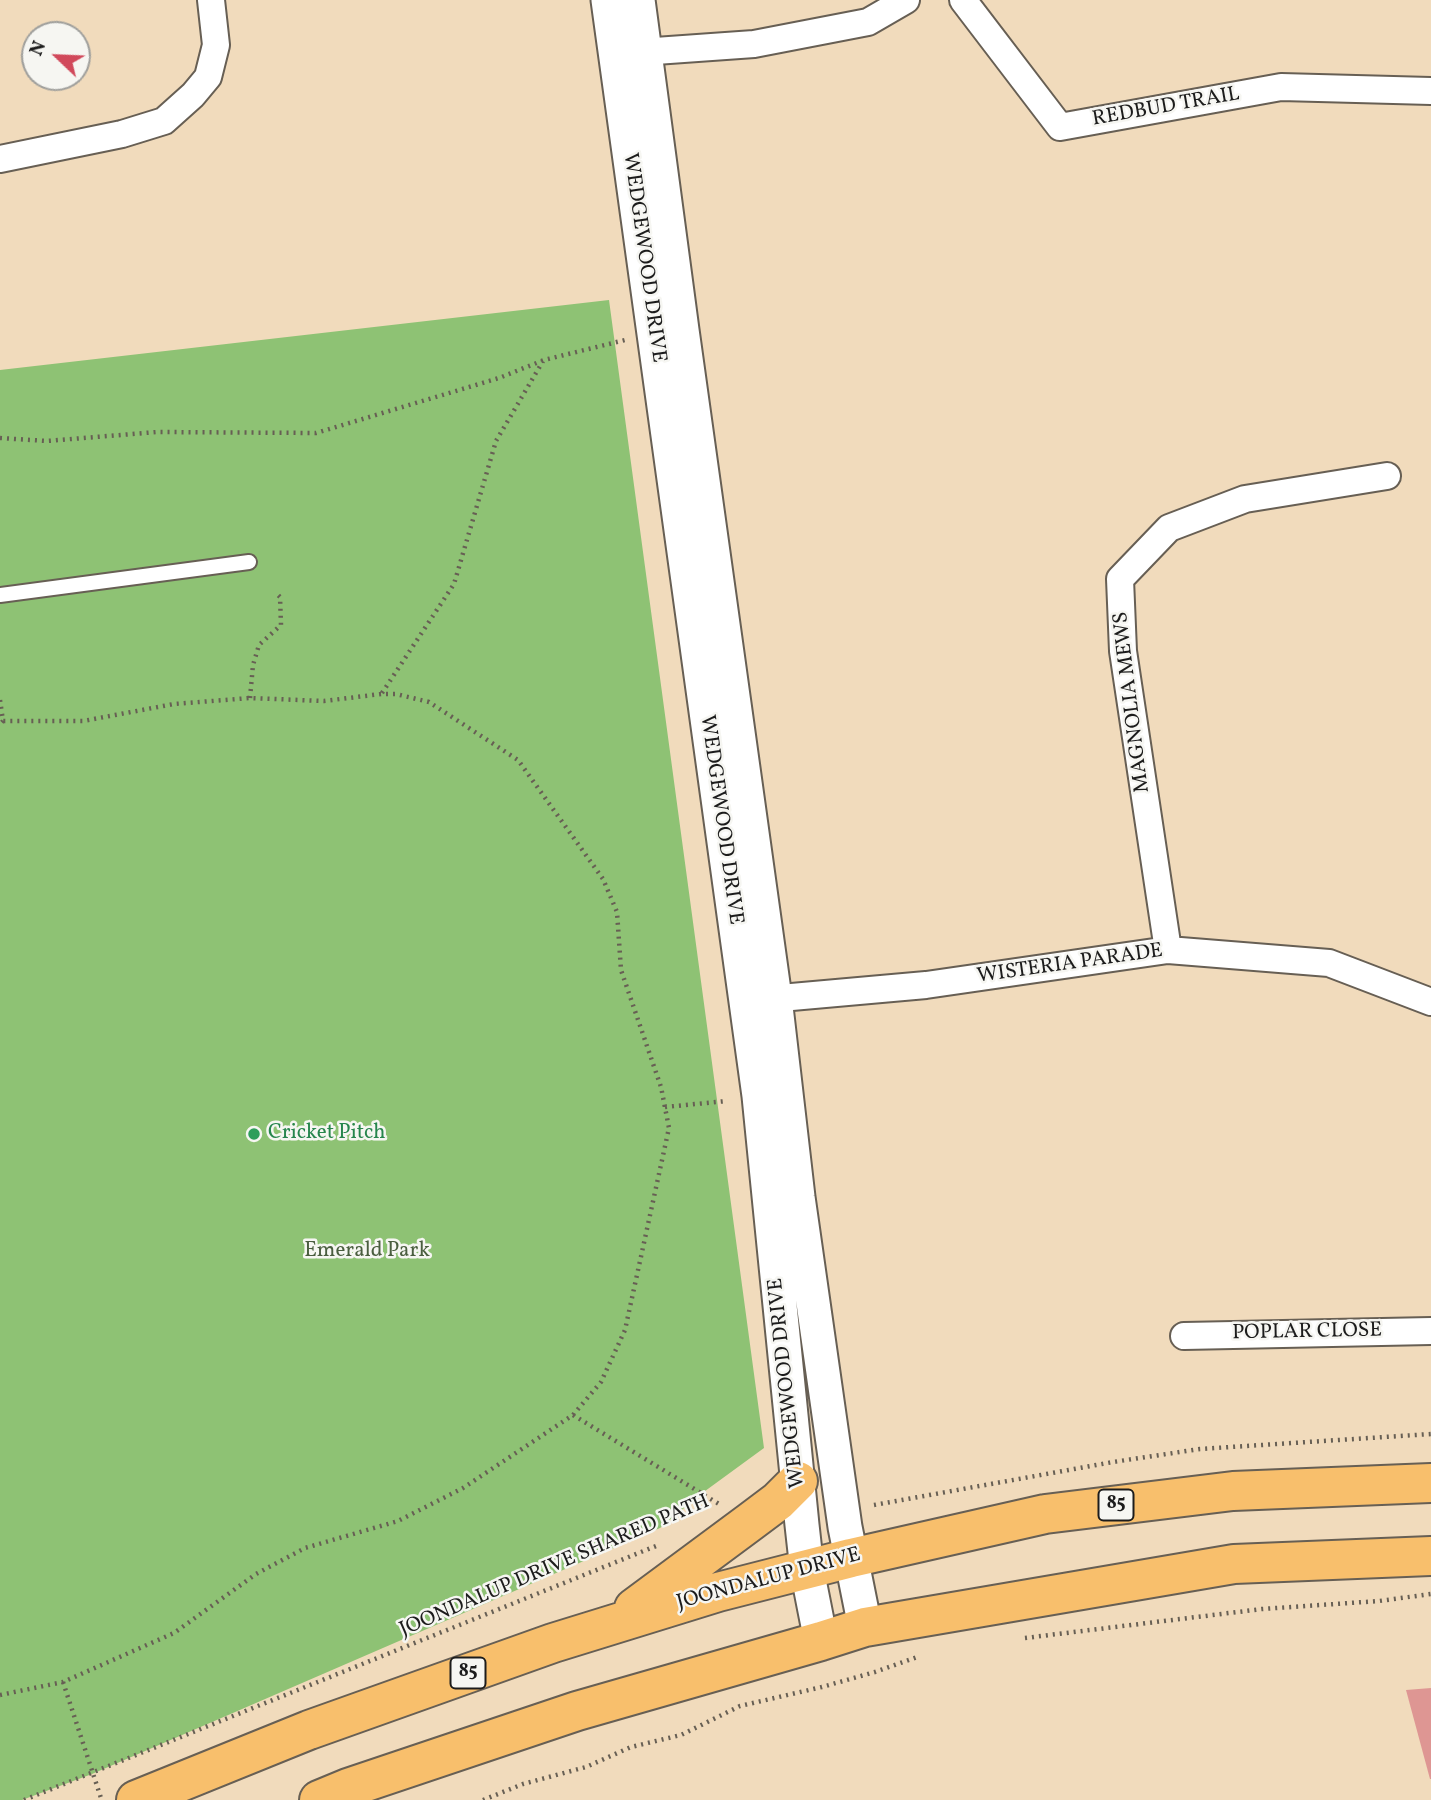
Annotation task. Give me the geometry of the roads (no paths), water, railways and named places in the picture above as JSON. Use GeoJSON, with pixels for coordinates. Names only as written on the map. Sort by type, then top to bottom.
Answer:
{"type":"FeatureCollection","features":[{"type":"Feature","properties":{"kind":"main road"},"geometry":{"type":"LineString","coordinates":[[613,1624],[741,1516],[778,1501],[798,1481]]}},
{"type":"Feature","properties":{"kind":"main road","name":"JOONDALUP DRIVE"},"geometry":{"type":"LineString","coordinates":[[136,1800],[175,1792],[309,1730],[553,1643],[718,1592],[852,1558],[1045,1514],[1233,1491],[1431,1483]]}},
{"type":"Feature","properties":{"kind":"main road"},"geometry":{"type":"LineString","coordinates":[[319,1800],[577,1711],[865,1627],[1234,1564],[1431,1556]]}},
{"type":"Feature","properties":{"kind":"main road"},"geometry":{"type":"LineString","coordinates":[[368,1800],[412,1766]]}},
{"type":"Feature","properties":{"kind":"street"},"geometry":{"type":"LineString","coordinates":[[0,159],[122,134],[164,121],[193,95],[208,77],[216,45],[211,0]]}},
{"type":"Feature","properties":{"kind":"street","name":"WEDGEWOOD DRIVE"},"geometry":{"type":"LineString","coordinates":[[608,0],[630,52],[681,330],[760,1000],[759,1096],[807,1570],[821,1641]]}},
{"type":"Feature","properties":{"kind":"street","name":"WEDGEWOOD DRIVE"},"geometry":{"type":"LineString","coordinates":[[639,0],[630,52],[653,334],[760,1000],[788,1092],[798,1197],[843,1513],[865,1627]]}},
{"type":"Feature","properties":{"kind":"street"},"geometry":{"type":"LineString","coordinates":[[630,52],[754,44],[868,22],[906,0]]}},
{"type":"Feature","properties":{"kind":"street","name":"REDBUD TRAIL"},"geometry":{"type":"LineString","coordinates":[[963,0],[1060,127],[1281,87],[1431,90]]}},
{"type":"Feature","properties":{"kind":"street","name":"MAGNOLIA MEWS"},"geometry":{"type":"LineString","coordinates":[[1168,950],[1123,651],[1120,579],[1169,528],[1245,499],[1387,476]]}},
{"type":"Feature","properties":{"kind":"street","name":"WISTERIA PARADE"},"geometry":{"type":"LineString","coordinates":[[760,1000],[926,985],[1168,950],[1329,962],[1431,1002]]}},
{"type":"Feature","properties":{"kind":"street","name":"POPLAR CLOSE"},"geometry":{"type":"LineString","coordinates":[[1184,1336],[1431,1331]]}},
{"type":"Feature","properties":{"kind":"lane"},"geometry":{"type":"LineString","coordinates":[[0,595],[249,562]]}},
{"type":"Feature","properties":{"kind":"place","name":"Cricket Pitch"},"geometry":{"type":"Point","coordinates":[254,1134]}},
{"type":"Feature","properties":{"kind":"park label","name":"Emerald Park"},"geometry":{"type":"Point","coordinates":[367,1252]}}]}
